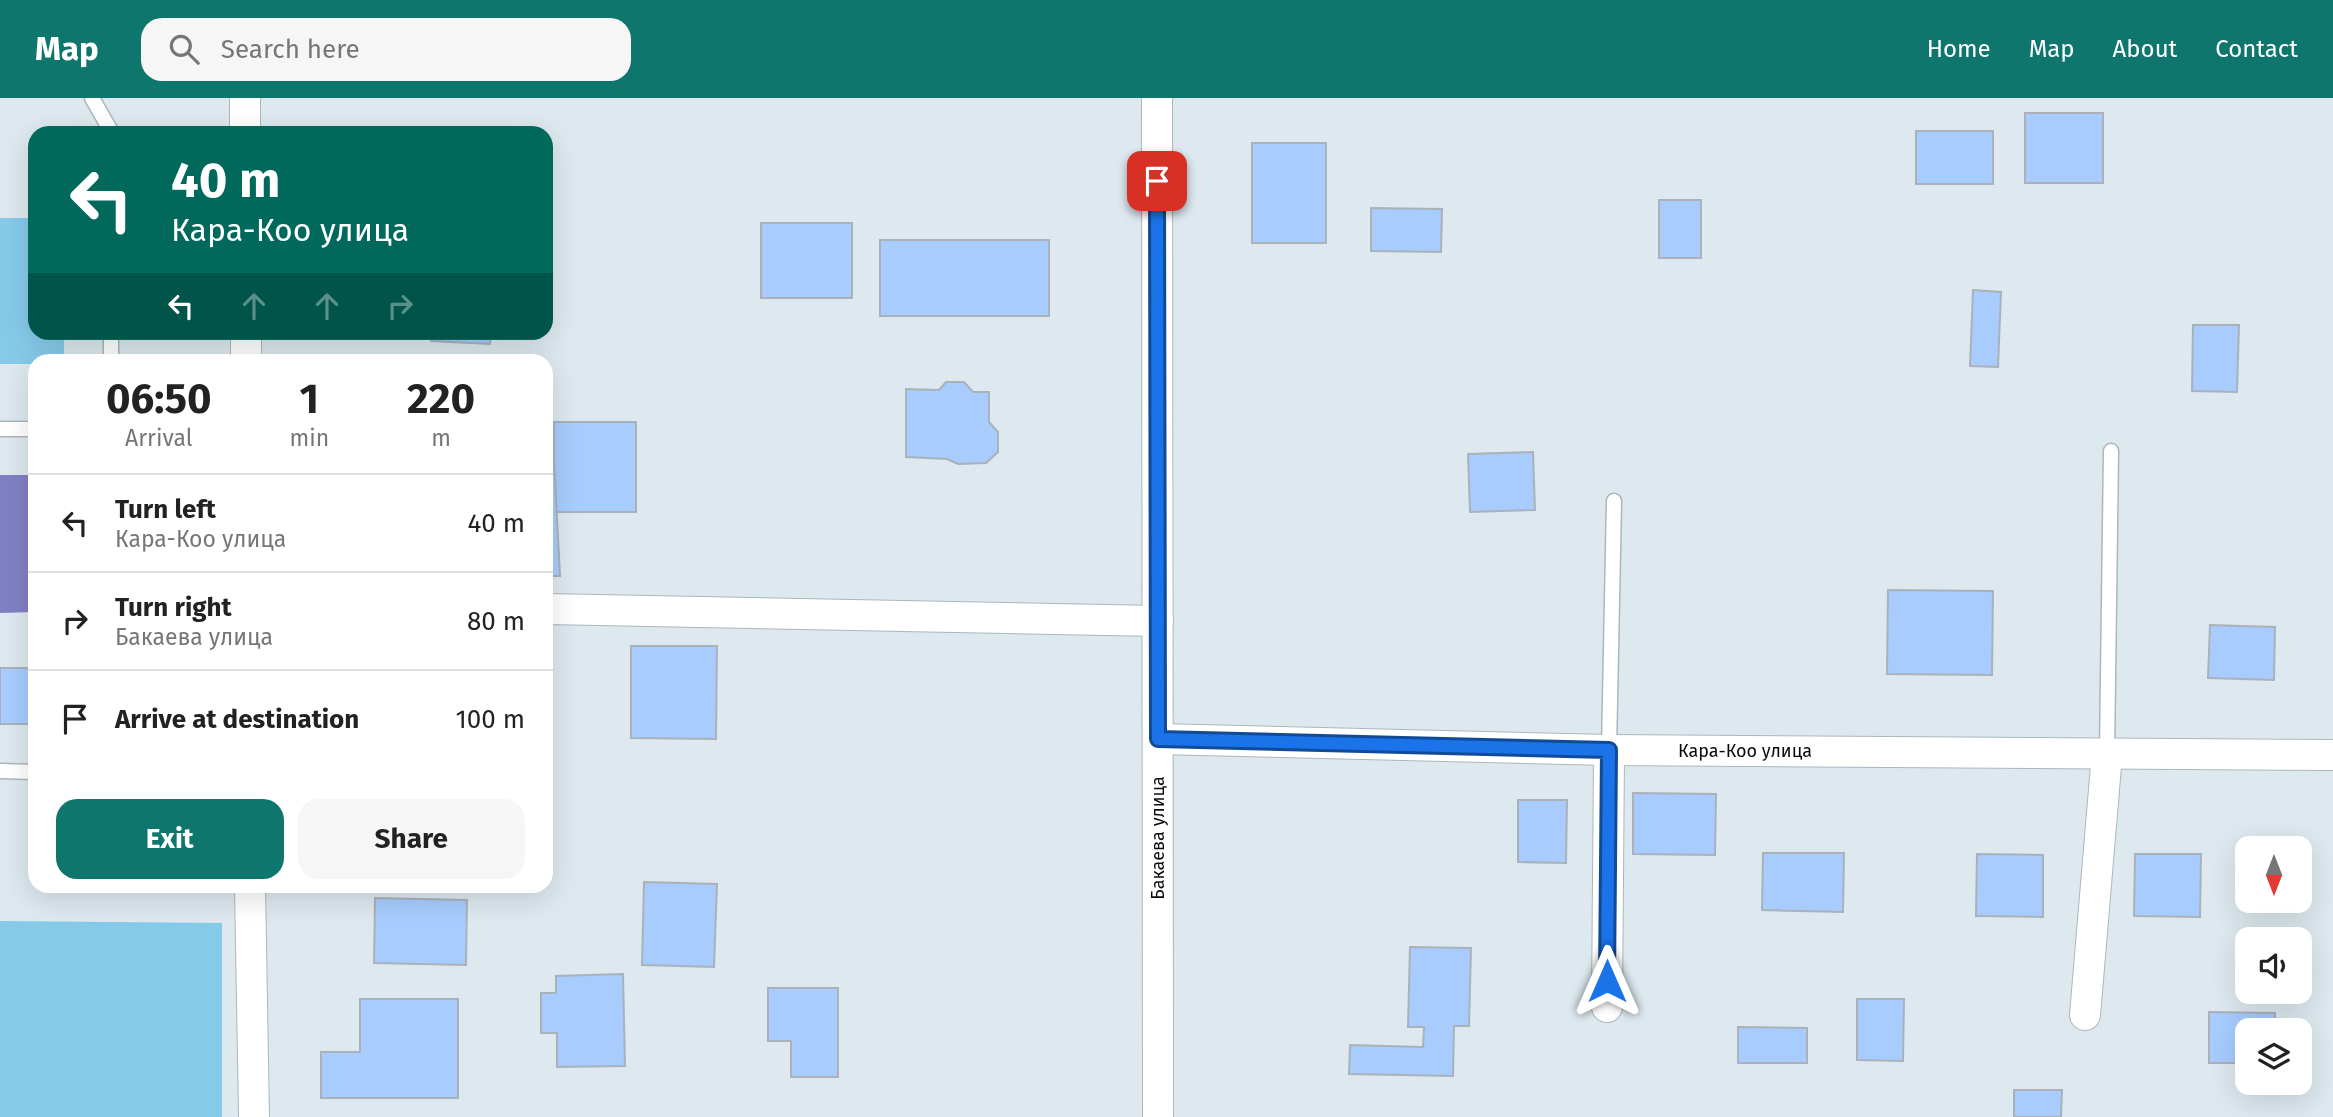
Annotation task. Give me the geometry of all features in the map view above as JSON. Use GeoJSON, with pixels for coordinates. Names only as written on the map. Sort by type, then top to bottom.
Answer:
{"type":"FeatureCollection","features":[{"type":"Feature","properties":{"kind":"street"},"geometry":{"type":"LineString","coordinates":[[245,98],[245,126]]}},
{"type":"Feature","properties":{"kind":"street","name":"Бакаева улица"},"geometry":{"type":"LineString","coordinates":[[1157,98],[1158,1117]]}},
{"type":"Feature","properties":{"kind":"street"},"geometry":{"type":"LineString","coordinates":[[553,609],[1158,621]]}},
{"type":"Feature","properties":{"kind":"street","name":"Кара-Коо улица"},"geometry":{"type":"LineString","coordinates":[[1158,739],[1609,750],[2333,755]]}},
{"type":"Feature","properties":{"kind":"street"},"geometry":{"type":"LineString","coordinates":[[1606,1007],[1609,750]]}},
{"type":"Feature","properties":{"kind":"street"},"geometry":{"type":"LineString","coordinates":[[2085,1015],[2107,754]]}},
{"type":"Feature","properties":{"kind":"street"},"geometry":{"type":"LineString","coordinates":[[250,893],[254,1117]]}},
{"type":"Feature","properties":{"kind":"lane"},"geometry":{"type":"LineString","coordinates":[[92,98],[108,126]]}},
{"type":"Feature","properties":{"kind":"lane"},"geometry":{"type":"LineString","coordinates":[[0,429],[28,429]]}},
{"type":"Feature","properties":{"kind":"lane"},"geometry":{"type":"LineString","coordinates":[[2107,754],[2111,451]]}},
{"type":"Feature","properties":{"kind":"lane"},"geometry":{"type":"LineString","coordinates":[[1609,750],[1614,501]]}},
{"type":"Feature","properties":{"kind":"lane"},"geometry":{"type":"LineString","coordinates":[[0,771],[28,772]]}},
{"type":"Feature","properties":{"kind":"shaded area"},"geometry":{"type":"Polygon","coordinates":[[[0,218],[28,218],[28,340],[64,340],[64,354],[28,354],[28,364],[0,364],[0,218]]]}},
{"type":"Feature","properties":{"kind":"shaded area"},"geometry":{"type":"Polygon","coordinates":[[[0,475],[28,475],[28,612],[0,613],[0,475]]]}},
{"type":"Feature","properties":{"kind":"shaded area"},"geometry":{"type":"Polygon","coordinates":[[[0,921],[222,923],[222,1117],[0,1117],[0,921]]]}},
{"type":"Feature","properties":{"kind":"building"},"geometry":{"type":"Polygon","coordinates":[[[2025,113],[2103,113],[2103,183],[2025,183],[2025,113]]]}},
{"type":"Feature","properties":{"kind":"building"},"geometry":{"type":"Polygon","coordinates":[[[1916,131],[1993,131],[1993,184],[1916,184],[1916,131]]]}},
{"type":"Feature","properties":{"kind":"building"},"geometry":{"type":"Polygon","coordinates":[[[1252,143],[1326,143],[1326,243],[1252,243],[1252,143]]]}},
{"type":"Feature","properties":{"kind":"building"},"geometry":{"type":"Polygon","coordinates":[[[1659,200],[1701,200],[1701,258],[1659,258],[1659,200]]]}},
{"type":"Feature","properties":{"kind":"building"},"geometry":{"type":"Polygon","coordinates":[[[1371,208],[1442,209],[1441,252],[1371,251],[1371,208]]]}},
{"type":"Feature","properties":{"kind":"building"},"geometry":{"type":"Polygon","coordinates":[[[761,223],[852,223],[852,298],[761,298],[761,223]]]}},
{"type":"Feature","properties":{"kind":"building"},"geometry":{"type":"Polygon","coordinates":[[[880,240],[1049,240],[1049,316],[880,316],[880,240]]]}},
{"type":"Feature","properties":{"kind":"building"},"geometry":{"type":"Polygon","coordinates":[[[1973,290],[2001,292],[1998,367],[1970,366],[1973,290]]]}},
{"type":"Feature","properties":{"kind":"building"},"geometry":{"type":"Polygon","coordinates":[[[2193,325],[2239,325],[2237,392],[2192,391],[2193,325]]]}},
{"type":"Feature","properties":{"kind":"building"},"geometry":{"type":"Polygon","coordinates":[[[431,340],[490,340],[490,344],[431,340]]]}},
{"type":"Feature","properties":{"kind":"building"},"geometry":{"type":"Polygon","coordinates":[[[946,382],[964,382],[973,392],[989,392],[989,422],[998,432],[998,452],[986,463],[958,464],[947,459],[906,457],[906,389],[939,390],[946,382]]]}},
{"type":"Feature","properties":{"kind":"building"},"geometry":{"type":"Polygon","coordinates":[[[554,422],[636,422],[636,512],[554,512],[554,422]]]}},
{"type":"Feature","properties":{"kind":"building"},"geometry":{"type":"Polygon","coordinates":[[[1533,452],[1535,510],[1470,512],[1468,454],[1533,452]]]}},
{"type":"Feature","properties":{"kind":"building"},"geometry":{"type":"Polygon","coordinates":[[[553,461],[554,461],[560,576],[553,576],[553,461]]]}},
{"type":"Feature","properties":{"kind":"building"},"geometry":{"type":"Polygon","coordinates":[[[1888,590],[1993,591],[1992,675],[1887,674],[1888,590]]]}},
{"type":"Feature","properties":{"kind":"building"},"geometry":{"type":"Polygon","coordinates":[[[2210,625],[2275,627],[2274,680],[2208,678],[2210,625]]]}},
{"type":"Feature","properties":{"kind":"building"},"geometry":{"type":"Polygon","coordinates":[[[631,646],[717,646],[716,739],[631,738],[631,646]]]}},
{"type":"Feature","properties":{"kind":"building"},"geometry":{"type":"Polygon","coordinates":[[[0,668],[28,668],[28,724],[0,724],[0,668]]]}},
{"type":"Feature","properties":{"kind":"building"},"geometry":{"type":"Polygon","coordinates":[[[1633,793],[1716,794],[1715,855],[1633,854],[1633,793]]]}},
{"type":"Feature","properties":{"kind":"building"},"geometry":{"type":"Polygon","coordinates":[[[1518,800],[1567,800],[1566,863],[1518,862],[1518,800]]]}},
{"type":"Feature","properties":{"kind":"building"},"geometry":{"type":"Polygon","coordinates":[[[1763,853],[1844,853],[1843,912],[1762,910],[1763,853]]]}},
{"type":"Feature","properties":{"kind":"building"},"geometry":{"type":"Polygon","coordinates":[[[1977,854],[2043,855],[2043,917],[1976,916],[1977,854]]]}},
{"type":"Feature","properties":{"kind":"building"},"geometry":{"type":"Polygon","coordinates":[[[2135,854],[2201,854],[2200,917],[2134,916],[2135,854]]]}},
{"type":"Feature","properties":{"kind":"building"},"geometry":{"type":"Polygon","coordinates":[[[644,882],[717,884],[714,967],[642,965],[644,882]]]}},
{"type":"Feature","properties":{"kind":"building"},"geometry":{"type":"Polygon","coordinates":[[[375,898],[467,900],[466,965],[374,963],[375,898]]]}},
{"type":"Feature","properties":{"kind":"building"},"geometry":{"type":"Polygon","coordinates":[[[1410,947],[1471,948],[1469,1026],[1454,1026],[1453,1076],[1349,1074],[1350,1045],[1423,1047],[1424,1027],[1408,1027],[1410,947]]]}},
{"type":"Feature","properties":{"kind":"building"},"geometry":{"type":"Polygon","coordinates":[[[623,974],[625,1066],[557,1067],[557,1033],[541,1033],[541,993],[556,993],[556,976],[623,974]]]}},
{"type":"Feature","properties":{"kind":"building"},"geometry":{"type":"Polygon","coordinates":[[[768,988],[838,988],[838,1077],[791,1077],[791,1041],[768,1041],[768,988]]]}},
{"type":"Feature","properties":{"kind":"building"},"geometry":{"type":"Polygon","coordinates":[[[360,999],[458,999],[458,1098],[321,1098],[321,1052],[360,1052],[360,999]]]}},
{"type":"Feature","properties":{"kind":"building"},"geometry":{"type":"Polygon","coordinates":[[[1857,999],[1904,999],[1903,1061],[1857,1060],[1857,999]]]}},
{"type":"Feature","properties":{"kind":"building"},"geometry":{"type":"Polygon","coordinates":[[[2209,1012],[2275,1013],[2275,1018],[2235,1018],[2235,1063],[2209,1063],[2209,1012]]]}},
{"type":"Feature","properties":{"kind":"building"},"geometry":{"type":"Polygon","coordinates":[[[1738,1027],[1807,1028],[1807,1063],[1738,1063],[1738,1027]]]}},
{"type":"Feature","properties":{"kind":"building"},"geometry":{"type":"Polygon","coordinates":[[[2014,1090],[2062,1090],[2061,1117],[2014,1117],[2014,1090]]]}},
{"type":"Feature","properties":{"kind":"route"},"geometry":{"type":"LineString","coordinates":[[1157,181],[1158,739],[1609,750],[1607,981]]}}]}
